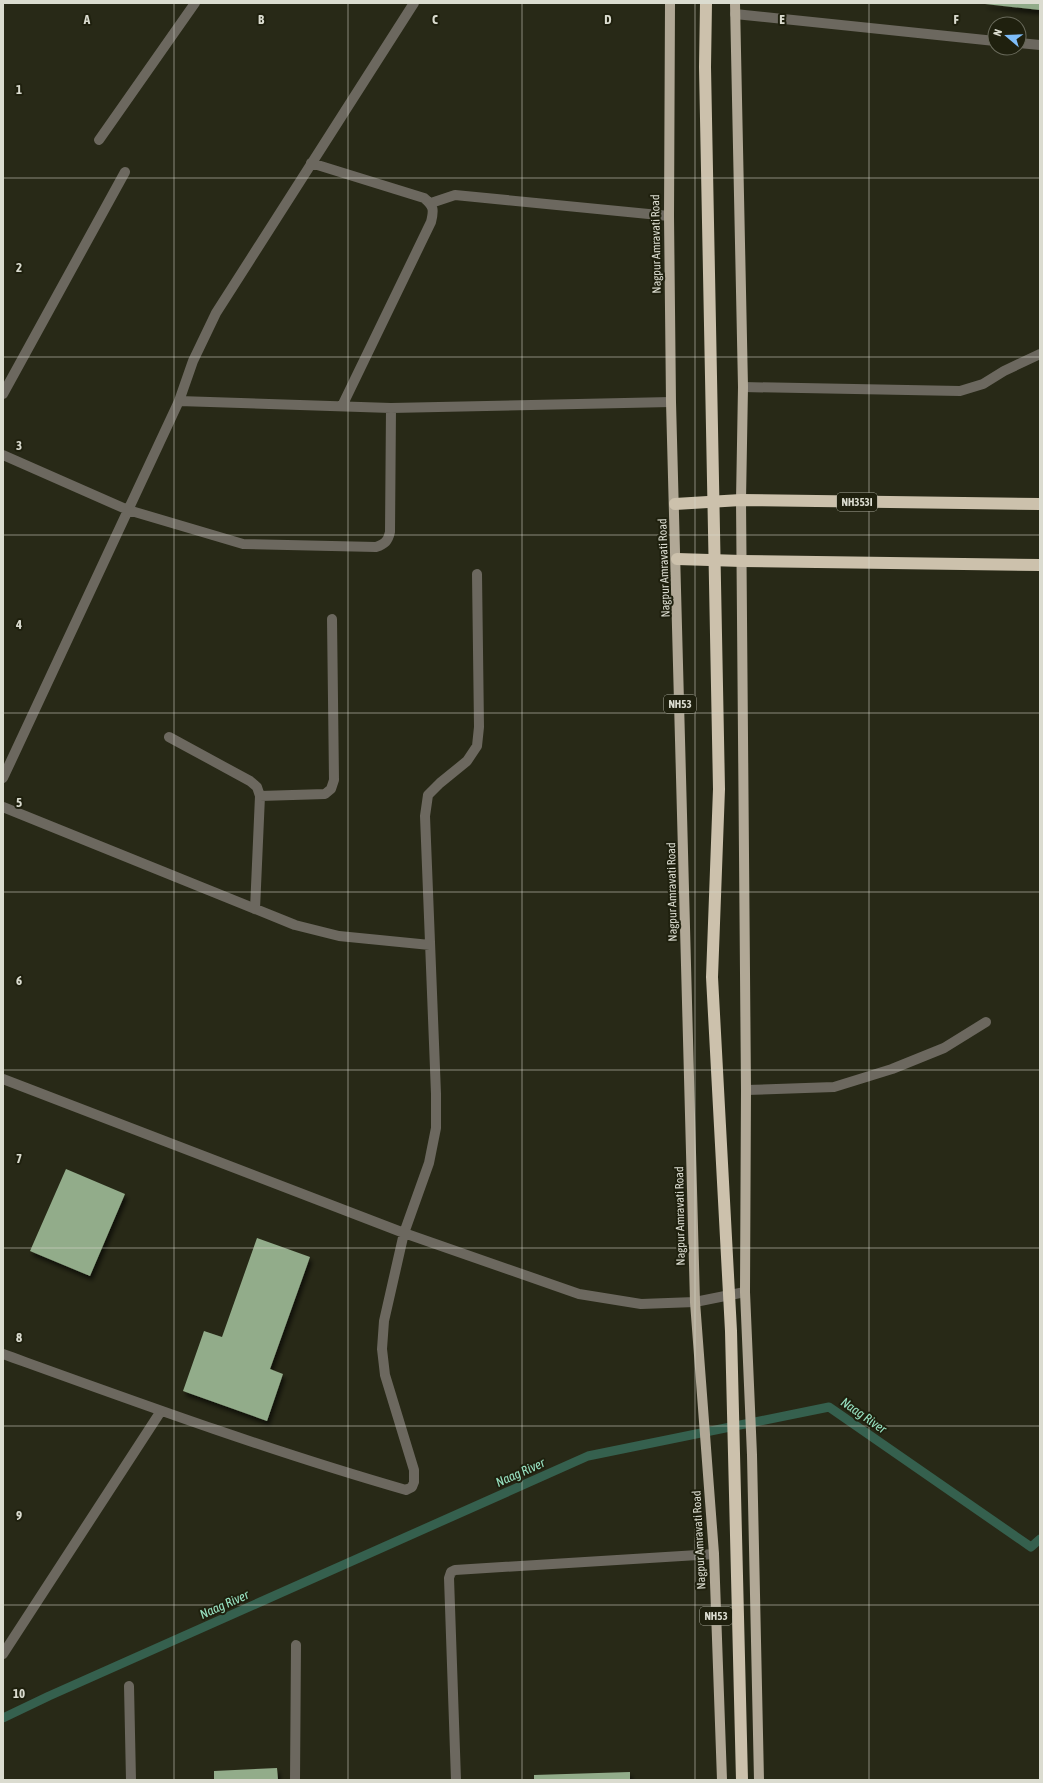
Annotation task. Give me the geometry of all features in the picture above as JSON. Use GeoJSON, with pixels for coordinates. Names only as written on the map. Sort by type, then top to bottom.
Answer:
{"type":"FeatureCollection","features":[{"type":"Feature","properties":{"kind":"highway"},"geometry":{"type":"LineString","coordinates":[[706,3],[705,67],[719,789],[712,977],[731,1331],[742,1780]]}},
{"type":"Feature","properties":{"kind":"highway","name":"NH353I"},"geometry":{"type":"LineString","coordinates":[[675,504],[741,500],[1040,504]]}},
{"type":"Feature","properties":{"kind":"highway"},"geometry":{"type":"LineString","coordinates":[[677,559],[1040,565]]}},
{"type":"Feature","properties":{"kind":"main road","name":"Nagpur Amravati Road"},"geometry":{"type":"LineString","coordinates":[[670,3],[669,216],[671,402],[677,559],[695,1302],[704,1404],[714,1554],[722,1780]]}},
{"type":"Feature","properties":{"kind":"main road"},"geometry":{"type":"LineString","coordinates":[[735,3],[742,387],[741,500],[746,1090],[745,1292],[752,1455],[759,1780]]}},
{"type":"Feature","properties":{"kind":"street"},"geometry":{"type":"LineString","coordinates":[[99,140],[195,3]]}},
{"type":"Feature","properties":{"kind":"street"},"geometry":{"type":"LineString","coordinates":[[3,778],[179,401],[193,361],[216,313],[414,3]]}},
{"type":"Feature","properties":{"kind":"street"},"geometry":{"type":"LineString","coordinates":[[735,14],[987,40]]}},
{"type":"Feature","properties":{"kind":"street"},"geometry":{"type":"LineString","coordinates":[[1027,44],[1040,46]]}},
{"type":"Feature","properties":{"kind":"street"},"geometry":{"type":"LineString","coordinates":[[312,163],[424,198],[431,203],[434,210],[432,222],[342,406]]}},
{"type":"Feature","properties":{"kind":"street"},"geometry":{"type":"LineString","coordinates":[[3,394],[125,172]]}},
{"type":"Feature","properties":{"kind":"street"},"geometry":{"type":"LineString","coordinates":[[431,203],[455,195],[669,216]]}},
{"type":"Feature","properties":{"kind":"street"},"geometry":{"type":"LineString","coordinates":[[742,387],[960,391],[984,384],[1004,371],[1040,354]]}},
{"type":"Feature","properties":{"kind":"street"},"geometry":{"type":"LineString","coordinates":[[179,401],[391,408],[671,402]]}},
{"type":"Feature","properties":{"kind":"street"},"geometry":{"type":"LineString","coordinates":[[3,455],[128,510],[243,544],[376,547],[389,540],[390,532],[391,408]]}},
{"type":"Feature","properties":{"kind":"street"},"geometry":{"type":"LineString","coordinates":[[3,1354],[161,1411],[361,1477],[406,1490],[412,1487],[414,1482],[414,1470],[385,1375],[382,1349],[384,1321],[404,1233],[429,1163],[436,1128],[425,816],[428,795],[467,761],[477,746],[479,727],[478,574]]}},
{"type":"Feature","properties":{"kind":"street"},"geometry":{"type":"LineString","coordinates":[[260,796],[325,794],[331,790],[334,780],[332,619]]}},
{"type":"Feature","properties":{"kind":"street"},"geometry":{"type":"LineString","coordinates":[[169,737],[250,781],[257,787],[260,796],[255,909]]}},
{"type":"Feature","properties":{"kind":"street"},"geometry":{"type":"LineString","coordinates":[[3,807],[295,925],[339,936],[430,944]]}},
{"type":"Feature","properties":{"kind":"street"},"geometry":{"type":"LineString","coordinates":[[746,1090],[834,1087],[892,1070],[944,1048],[986,1022]]}},
{"type":"Feature","properties":{"kind":"street"},"geometry":{"type":"LineString","coordinates":[[3,1079],[404,1233],[579,1294],[641,1304],[695,1302],[745,1292]]}},
{"type":"Feature","properties":{"kind":"street"},"geometry":{"type":"LineString","coordinates":[[3,1654],[161,1411]]}},
{"type":"Feature","properties":{"kind":"street"},"geometry":{"type":"LineString","coordinates":[[456,1780],[449,1578],[451,1572],[455,1570],[714,1554]]}},
{"type":"Feature","properties":{"kind":"street"},"geometry":{"type":"LineString","coordinates":[[295,1780],[296,1645]]}},
{"type":"Feature","properties":{"kind":"street"},"geometry":{"type":"LineString","coordinates":[[129,1686],[130,1780]]}},
{"type":"Feature","properties":{"kind":"building"},"geometry":{"type":"Polygon","coordinates":[[[1040,3],[1040,10],[985,4],[1040,3]]]}},
{"type":"Feature","properties":{"kind":"building"},"geometry":{"type":"Polygon","coordinates":[[[66,1169],[125,1194],[90,1276],[30,1251],[66,1169]]]}},
{"type":"Feature","properties":{"kind":"building"},"geometry":{"type":"Polygon","coordinates":[[[257,1238],[310,1257],[270,1369],[283,1374],[267,1421],[183,1391],[204,1331],[222,1337],[257,1238]]]}},
{"type":"Feature","properties":{"kind":"building"},"geometry":{"type":"Polygon","coordinates":[[[277,1768],[278,1780],[214,1780],[214,1771],[277,1768]]]}},
{"type":"Feature","properties":{"kind":"building"},"geometry":{"type":"Polygon","coordinates":[[[630,1772],[630,1780],[534,1780],[534,1775],[630,1772]]]}},
{"type":"Feature","properties":{"kind":"waterway","name":"Naag River"},"geometry":{"type":"LineString","coordinates":[[3,1718],[49,1696],[588,1456],[829,1407],[1031,1547],[1040,1539]]}}]}
